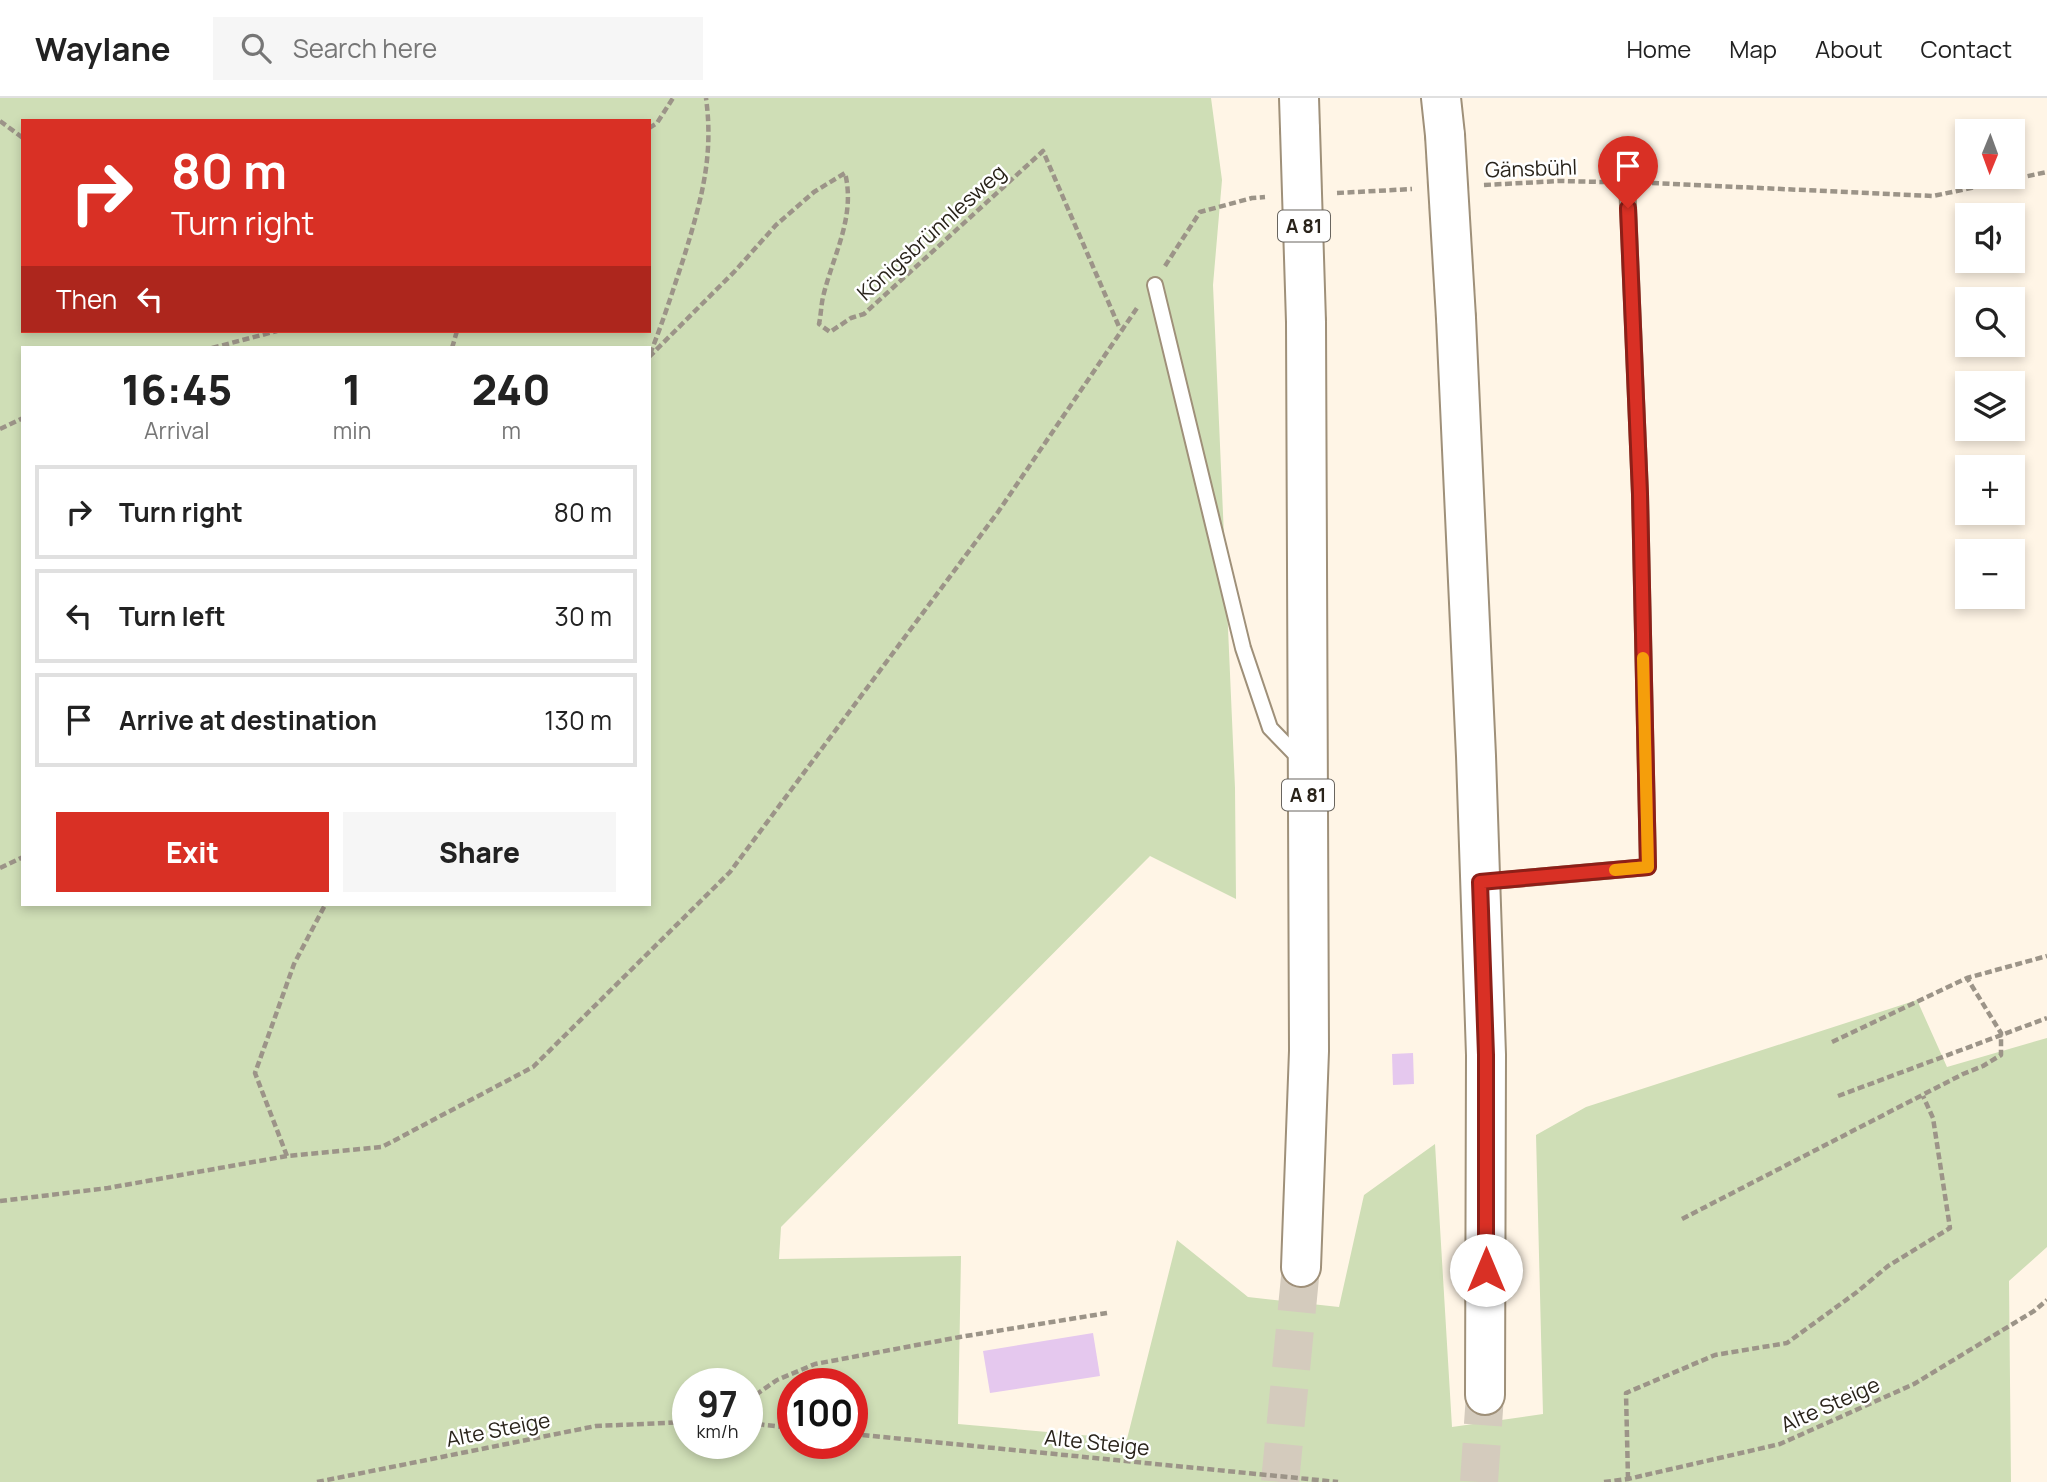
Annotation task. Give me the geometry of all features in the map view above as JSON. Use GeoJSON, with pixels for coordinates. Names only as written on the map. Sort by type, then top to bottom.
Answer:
{"type":"FeatureCollection","features":[{"type":"Feature","properties":{"kind":"highway","name":"A 81"},"geometry":{"type":"LineString","coordinates":[[1299,114],[1306,322],[1309,1051],[1301,1268]]}},
{"type":"Feature","properties":{"kind":"highway"},"geometry":{"type":"LineString","coordinates":[[1443,116],[1456,318],[1476,756],[1486,1068],[1485,1395]]}},
{"type":"Feature","properties":{"kind":"lane"},"geometry":{"type":"LineString","coordinates":[[1480,882],[1648,867],[1640,494],[1627,182]]}},
{"type":"Feature","properties":{"kind":"lane"},"geometry":{"type":"LineString","coordinates":[[1155,285],[1243,648],[1270,729],[1308,767]]}},
{"type":"Feature","properties":{"kind":"path"},"geometry":{"type":"LineString","coordinates":[[651,127],[673,98]]}},
{"type":"Feature","properties":{"kind":"path"},"geometry":{"type":"LineString","coordinates":[[651,351],[664,319],[703,194],[710,128],[706,98]]}},
{"type":"Feature","properties":{"kind":"path"},"geometry":{"type":"LineString","coordinates":[[0,121],[21,137]]}},
{"type":"Feature","properties":{"kind":"path","name":"Königsbrünnlesweg"},"geometry":{"type":"LineString","coordinates":[[651,354],[735,271],[776,225],[814,192],[845,173],[849,191],[844,231],[824,296],[819,324],[830,332],[851,318],[864,314],[1043,151],[1120,329]]}},
{"type":"Feature","properties":{"kind":"path","name":"Gänsbühl"},"geometry":{"type":"LineString","coordinates":[[1475,186],[1559,181],[1627,182],[1933,196],[2047,172]]}},
{"type":"Feature","properties":{"kind":"path"},"geometry":{"type":"LineString","coordinates":[[1335,193],[1419,189]]}},
{"type":"Feature","properties":{"kind":"path"},"geometry":{"type":"LineString","coordinates":[[0,1201],[108,1188],[287,1156],[382,1147],[533,1067],[730,872],[998,512],[1120,329],[1155,285],[1172,253],[1200,212],[1251,198],[1265,197]]}},
{"type":"Feature","properties":{"kind":"path"},"geometry":{"type":"LineString","coordinates":[[220,346],[269,333]]}},
{"type":"Feature","properties":{"kind":"path"},"geometry":{"type":"LineString","coordinates":[[0,429],[21,419]]}},
{"type":"Feature","properties":{"kind":"path"},"geometry":{"type":"LineString","coordinates":[[0,868],[21,858]]}},
{"type":"Feature","properties":{"kind":"path"},"geometry":{"type":"LineString","coordinates":[[287,1156],[255,1073],[294,964],[324,906]]}},
{"type":"Feature","properties":{"kind":"path"},"geometry":{"type":"LineString","coordinates":[[1832,1042],[1967,978],[2047,957]]}},
{"type":"Feature","properties":{"kind":"path"},"geometry":{"type":"LineString","coordinates":[[1682,1219],[2001,1055],[2001,1033],[1967,978]]}},
{"type":"Feature","properties":{"kind":"path"},"geometry":{"type":"LineString","coordinates":[[1838,1096],[2047,1018]]}},
{"type":"Feature","properties":{"kind":"path"},"geometry":{"type":"LineString","coordinates":[[1628,1479],[1626,1393],[1715,1355],[1787,1343],[1888,1266],[1950,1228],[1933,1118],[1923,1096]]}},
{"type":"Feature","properties":{"kind":"path","name":"Alte Steige"},"geometry":{"type":"LineString","coordinates":[[1604,1482],[1628,1479],[1780,1444],[1914,1384],[2034,1311],[2047,1300]]}},
{"type":"Feature","properties":{"kind":"path"},"geometry":{"type":"LineString","coordinates":[[763,1390],[777,1380],[815,1364],[1107,1313]]}},
{"type":"Feature","properties":{"kind":"path","name":"Alte Steige"},"geometry":{"type":"LineString","coordinates":[[317,1482],[596,1426],[672,1423]]}},
{"type":"Feature","properties":{"kind":"path","name":"Alte Steige"},"geometry":{"type":"LineString","coordinates":[[868,1436],[1338,1482]]}},
{"type":"Feature","properties":{"kind":"green space"},"geometry":{"type":"Polygon","coordinates":[[[0,98],[1211,98],[1222,180],[1213,285],[1235,788],[1236,899],[1150,856],[781,1227],[779,1259],[961,1256],[958,1424],[1127,1439],[1177,1240],[1248,1297],[1339,1307],[1364,1195],[1435,1144],[1452,1427],[1543,1414],[1536,1135],[1586,1107],[1917,1000],[1947,1067],[2047,1038],[2047,1247],[2009,1281],[2011,1482],[0,1482],[0,98]]]}},
{"type":"Feature","properties":{"kind":"building"},"geometry":{"type":"Polygon","coordinates":[[[1413,1053],[1414,1084],[1393,1085],[1392,1054],[1413,1053]]]}},
{"type":"Feature","properties":{"kind":"building"},"geometry":{"type":"Polygon","coordinates":[[[1093,1333],[1100,1376],[990,1393],[983,1351],[1093,1333]]]}},
{"type":"Feature","properties":{"kind":"tunnel"},"geometry":{"type":"LineString","coordinates":[[1280,1482],[1301,1267]]}},
{"type":"Feature","properties":{"kind":"tunnel"},"geometry":{"type":"LineString","coordinates":[[1479,1482],[1485,1395]]}},
{"type":"Feature","properties":{"kind":"slow traffic"},"geometry":{"type":"LineString","coordinates":[[1615,870],[1648,867],[1643,658]]}},
{"type":"Feature","properties":{"kind":"route"},"geometry":{"type":"LineString","coordinates":[[1486,1270],[1486,1055],[1480,882],[1648,867],[1640,494],[1628,208]]}}]}
